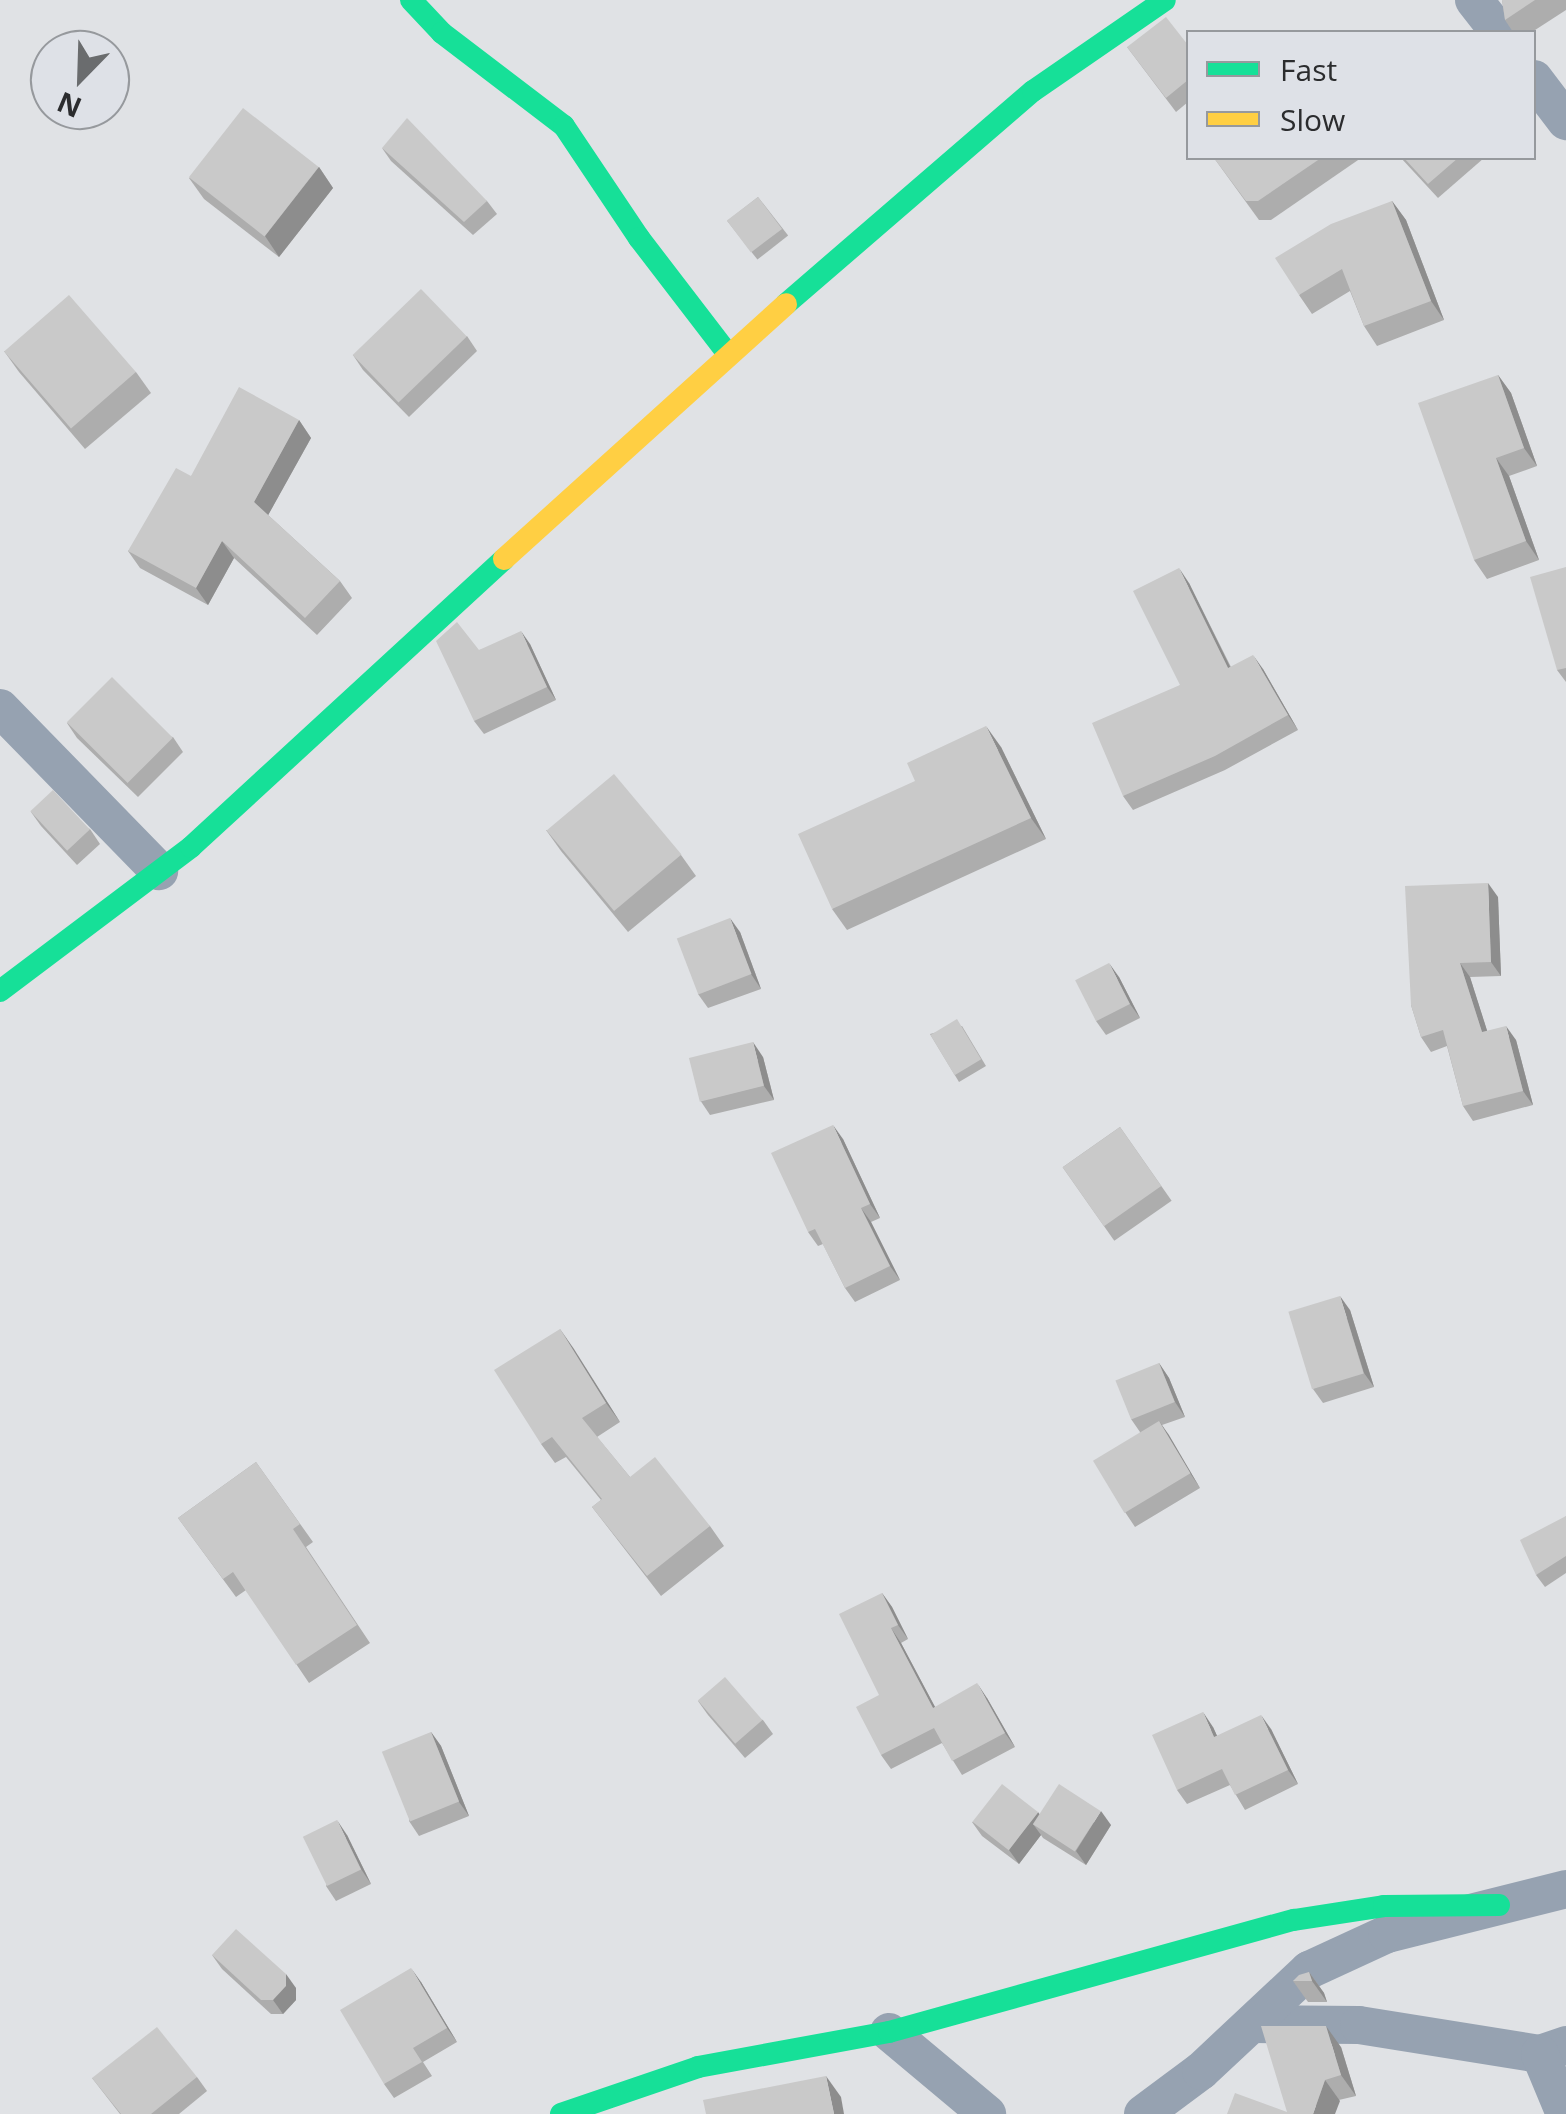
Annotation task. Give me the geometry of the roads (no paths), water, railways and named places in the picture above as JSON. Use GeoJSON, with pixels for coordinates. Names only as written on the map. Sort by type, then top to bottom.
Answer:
{"type":"FeatureCollection","features":[{"type":"Feature","properties":{"kind":"street"},"geometry":{"type":"LineString","coordinates":[[411,0],[442,33],[564,126],[639,238],[728,354]]}},
{"type":"Feature","properties":{"kind":"street"},"geometry":{"type":"LineString","coordinates":[[0,992],[191,847],[728,354],[1033,90],[1165,0]]}},
{"type":"Feature","properties":{"kind":"street"},"geometry":{"type":"LineString","coordinates":[[1474,0],[1496,30]]}},
{"type":"Feature","properties":{"kind":"street"},"geometry":{"type":"LineString","coordinates":[[1536,81],[1566,122]]}},
{"type":"Feature","properties":{"kind":"street"},"geometry":{"type":"LineString","coordinates":[[0,708],[159,871]]}},
{"type":"Feature","properties":{"kind":"street"},"geometry":{"type":"LineString","coordinates":[[1142,2114],[1201,2071],[1308,1970],[1387,1934],[1566,1889]]}},
{"type":"Feature","properties":{"kind":"street"},"geometry":{"type":"LineString","coordinates":[[562,2114],[698,2068],[888,2032],[1294,1920],[1384,1906],[1499,1904]]}},
{"type":"Feature","properties":{"kind":"street"},"geometry":{"type":"LineString","coordinates":[[1254,2024],[1359,2025],[1553,2050],[1564,2114]]}},
{"type":"Feature","properties":{"kind":"street"},"geometry":{"type":"LineString","coordinates":[[888,2032],[986,2114]]}}]}
